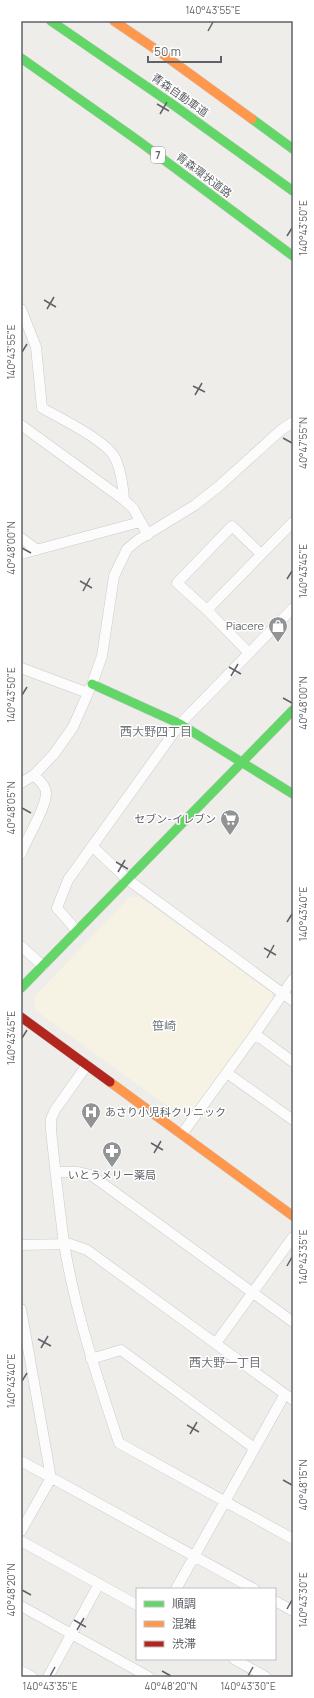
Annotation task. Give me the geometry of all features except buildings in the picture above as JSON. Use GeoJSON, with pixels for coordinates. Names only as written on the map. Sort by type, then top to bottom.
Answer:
{"type":"FeatureCollection","features":[{"type":"Feature","properties":{"kind":"main road","name":"青森自動車道"},"geometry":{"type":"LineString","coordinates":[[51,21],[172,104],[293,191]]}},
{"type":"Feature","properties":{"kind":"main road"},"geometry":{"type":"LineString","coordinates":[[114,21],[293,149]]}},
{"type":"Feature","properties":{"kind":"main road","name":"青森環状道路"},"geometry":{"type":"LineString","coordinates":[[21,58],[140,142],[293,256]]}},
{"type":"Feature","properties":{"kind":"main road"},"geometry":{"type":"LineString","coordinates":[[90,688],[180,724],[293,794]]}},
{"type":"Feature","properties":{"kind":"main road"},"geometry":{"type":"LineString","coordinates":[[21,988],[293,710]]}},
{"type":"Feature","properties":{"kind":"main road"},"geometry":{"type":"LineString","coordinates":[[21,1017],[293,1216]]}},
{"type":"Feature","properties":{"kind":"street"},"geometry":{"type":"LineString","coordinates":[[21,309],[36,347],[42,408],[107,447],[115,458],[122,484],[124,500]]}},
{"type":"Feature","properties":{"kind":"street"},"geometry":{"type":"LineString","coordinates":[[21,783],[34,775],[54,754],[73,727],[102,656],[114,576],[127,549],[138,540],[195,506],[281,430],[293,422]]}},
{"type":"Feature","properties":{"kind":"street"},"geometry":{"type":"LineString","coordinates":[[21,425],[124,500],[133,508],[148,535]]}},
{"type":"Feature","properties":{"kind":"street"},"geometry":{"type":"LineString","coordinates":[[21,554],[140,522]]}},
{"type":"Feature","properties":{"kind":"street"},"geometry":{"type":"LineString","coordinates":[[207,610],[293,522]]}},
{"type":"Feature","properties":{"kind":"street"},"geometry":{"type":"LineString","coordinates":[[249,653],[207,610],[177,583],[232,526],[262,554]]}},
{"type":"Feature","properties":{"kind":"street"},"geometry":{"type":"LineString","coordinates":[[21,538],[37,550]]}},
{"type":"Feature","properties":{"kind":"street"},"geometry":{"type":"LineString","coordinates":[[77,931],[57,908],[68,880],[180,724],[293,608]]}},
{"type":"Feature","properties":{"kind":"street"},"geometry":{"type":"LineString","coordinates":[[21,668],[90,688]]}},
{"type":"Feature","properties":{"kind":"street"},"geometry":{"type":"LineString","coordinates":[[21,854],[26,840],[43,806],[46,792],[44,786],[34,775]]}},
{"type":"Feature","properties":{"kind":"street"},"geometry":{"type":"LineString","coordinates":[[92,846],[127,879],[293,1001]]}},
{"type":"Feature","properties":{"kind":"street"},"geometry":{"type":"LineString","coordinates":[[21,946],[43,966]]}},
{"type":"Feature","properties":{"kind":"street"},"geometry":{"type":"LineString","coordinates":[[182,1134],[293,979]]}},
{"type":"Feature","properties":{"kind":"street"},"geometry":{"type":"LineString","coordinates":[[255,1034],[293,1062]]}},
{"type":"Feature","properties":{"kind":"street"},"geometry":{"type":"LineString","coordinates":[[87,1065],[52,1114],[51,1125],[64,1244],[91,1359],[119,1443],[293,1539]]}},
{"type":"Feature","properties":{"kind":"street"},"geometry":{"type":"LineString","coordinates":[[227,1072],[293,1120]]}},
{"type":"Feature","properties":{"kind":"street"},"geometry":{"type":"LineString","coordinates":[[56,1172],[78,1172],[90,1175],[293,1322]]}},
{"type":"Feature","properties":{"kind":"street"},"geometry":{"type":"LineString","coordinates":[[216,1343],[293,1237]]}},
{"type":"Feature","properties":{"kind":"street"},"geometry":{"type":"LineString","coordinates":[[21,1245],[76,1245],[92,1254],[289,1397],[254,1448],[177,1588]]}},
{"type":"Feature","properties":{"kind":"street"},"geometry":{"type":"LineString","coordinates":[[21,1309],[51,1478],[21,1531]]}},
{"type":"Feature","properties":{"kind":"street"},"geometry":{"type":"LineString","coordinates":[[91,1359],[121,1350],[254,1448]]}},
{"type":"Feature","properties":{"kind":"street"},"geometry":{"type":"LineString","coordinates":[[21,1462],[252,1588]]}},
{"type":"Feature","properties":{"kind":"street"},"geometry":{"type":"LineString","coordinates":[[21,1541],[136,1604]]}},
{"type":"Feature","properties":{"kind":"street"},"geometry":{"type":"LineString","coordinates":[[48,1677],[99,1584]]}},
{"type":"Feature","properties":{"kind":"street"},"geometry":{"type":"LineString","coordinates":[[276,1602],[293,1610]]}},
{"type":"Feature","properties":{"kind":"street"},"geometry":{"type":"LineString","coordinates":[[21,1606],[149,1677]]}},
{"type":"Feature","properties":{"kind":"street"},"geometry":{"type":"LineString","coordinates":[[236,1660],[266,1677]]}},
{"type":"Feature","properties":{"kind":"street"},"geometry":{"type":"LineString","coordinates":[[21,1671],[32,1677]]}},
{"type":"Feature","properties":{"kind":"shaded area"},"geometry":{"type":"Polygon","coordinates":[[[130,897],[140,897],[272,993],[273,1000],[190,1114],[181,1116],[35,1010],[34,997],[130,897]]]}},
{"type":"Feature","properties":{"kind":"traffic: fast"},"geometry":{"type":"LineString","coordinates":[[51,21],[172,104],[293,191]]}},
{"type":"Feature","properties":{"kind":"traffic: fast"},"geometry":{"type":"LineString","coordinates":[[21,58],[140,142],[293,256]]}},
{"type":"Feature","properties":{"kind":"traffic: fast"},"geometry":{"type":"LineString","coordinates":[[252,119],[293,149]]}},
{"type":"Feature","properties":{"kind":"traffic: fast"},"geometry":{"type":"LineString","coordinates":[[92,684],[180,724],[293,794]]}},
{"type":"Feature","properties":{"kind":"traffic: fast"},"geometry":{"type":"LineString","coordinates":[[21,988],[293,710]]}},
{"type":"Feature","properties":{"kind":"traffic: slow"},"geometry":{"type":"LineString","coordinates":[[114,21],[164,55],[252,119]]}},
{"type":"Feature","properties":{"kind":"traffic: slow"},"geometry":{"type":"LineString","coordinates":[[110,1082],[293,1216]]}},
{"type":"Feature","properties":{"kind":"traffic: jam"},"geometry":{"type":"LineString","coordinates":[[21,1017],[110,1082]]}},
{"type":"Feature","properties":{"kind":"place","name":"Piacere"},"geometry":{"type":"Point","coordinates":[278,643]}},
{"type":"Feature","properties":{"kind":"place","name":"セブン-イレブン"},"geometry":{"type":"Point","coordinates":[230,836]}},
{"type":"Feature","properties":{"kind":"place","name":"あさり小児科クリニック"},"geometry":{"type":"Point","coordinates":[91,1129]}},
{"type":"Feature","properties":{"kind":"place","name":"いとうメリー薬局"},"geometry":{"type":"Point","coordinates":[112,1168]}},
{"type":"Feature","properties":{"kind":"district","name":"西大野四丁目"},"geometry":{"type":"Point","coordinates":[156,732]}},
{"type":"Feature","properties":{"kind":"district","name":"笹崎"},"geometry":{"type":"Point","coordinates":[164,1026]}},
{"type":"Feature","properties":{"kind":"district","name":"西大野一丁目"},"geometry":{"type":"Point","coordinates":[225,1363]}}]}
